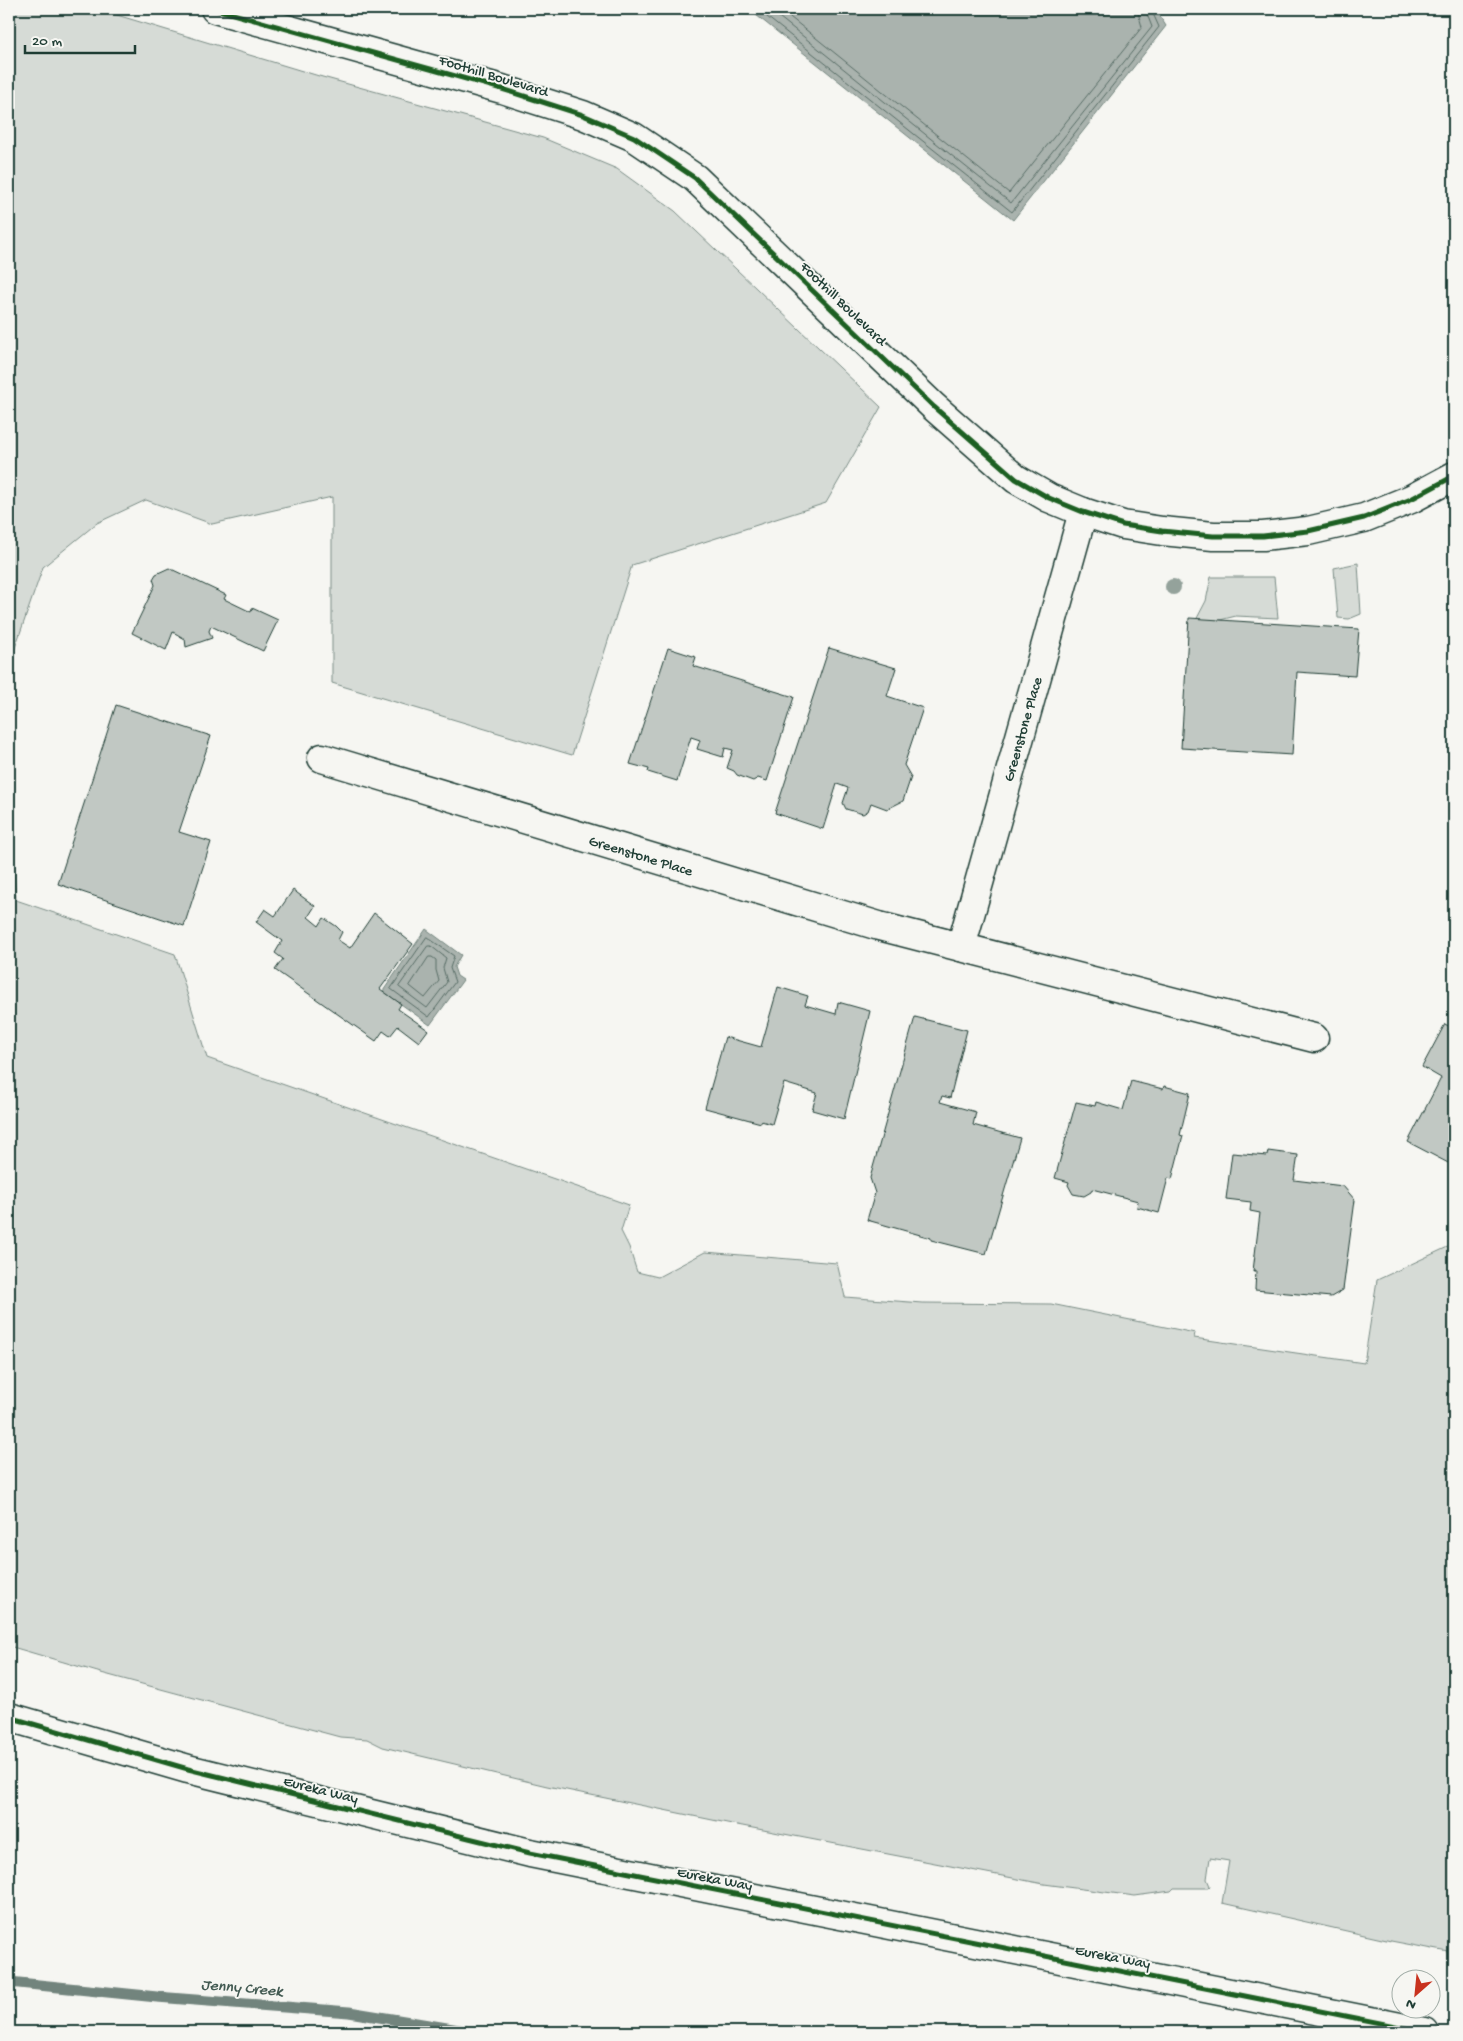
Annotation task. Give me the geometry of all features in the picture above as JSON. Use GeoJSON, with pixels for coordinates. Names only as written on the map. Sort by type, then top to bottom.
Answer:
{"type":"FeatureCollection","features":[{"type":"Feature","properties":{"kind":"main road","name":"Foothill Boulevard"},"geometry":{"type":"LineString","coordinates":[[215,9],[502,89],[583,115],[634,137],[695,178],[934,407],[1016,479],[1049,498],[1083,512],[1123,525],[1162,532],[1213,536],[1308,532],[1364,518],[1411,499],[1454,476]]}},
{"type":"Feature","properties":{"kind":"main road","name":"Greenstone Place"},"geometry":{"type":"LineString","coordinates":[[961,947],[1083,512]]}},
{"type":"Feature","properties":{"kind":"main road","name":"Greenstone Place"},"geometry":{"type":"LineString","coordinates":[[322,758],[796,902],[961,947],[1314,1038]]}},
{"type":"Feature","properties":{"kind":"main road","name":"Eureka Way"},"geometry":{"type":"LineString","coordinates":[[9,1717],[188,1770],[530,1853],[1425,2032]]}},
{"type":"Feature","properties":{"kind":"shaded area"},"geometry":{"type":"Polygon","coordinates":[[[9,9],[97,9],[319,76],[543,138],[617,169],[675,211],[881,407],[826,503],[632,565],[572,755],[332,683],[332,497],[212,524],[146,500],[97,523],[43,567],[9,665],[9,9]]]}},
{"type":"Feature","properties":{"kind":"shaded area"},"geometry":{"type":"Polygon","coordinates":[[[1358,563],[1361,614],[1349,619],[1338,618],[1334,568],[1358,563]]]}},
{"type":"Feature","properties":{"kind":"shaded area"},"geometry":{"type":"Polygon","coordinates":[[[1211,577],[1274,577],[1278,618],[1236,616],[1216,621],[1195,622],[1206,601],[1211,577]]]}},
{"type":"Feature","properties":{"kind":"shaded area"},"geometry":{"type":"Polygon","coordinates":[[[9,797],[16,900],[175,954],[207,1058],[629,1205],[621,1231],[629,1247],[637,1272],[658,1277],[705,1252],[837,1263],[845,1297],[922,1303],[1051,1304],[1195,1333],[1194,1338],[1364,1363],[1377,1280],[1454,1244],[1454,1953],[1391,1941],[1222,1903],[1229,1861],[1210,1858],[1207,1879],[1210,1886],[1208,1888],[1174,1888],[1171,1891],[1135,1896],[1044,1884],[547,1786],[383,1747],[367,1739],[340,1737],[101,1673],[9,1646],[9,797]]]}},
{"type":"Feature","properties":{"kind":"water"},"geometry":{"type":"Polygon","coordinates":[[[753,9],[1155,9],[1166,26],[1013,220],[751,11],[753,9]]]}},
{"type":"Feature","properties":{"kind":"water"},"geometry":{"type":"Polygon","coordinates":[[[426,929],[461,955],[454,967],[457,976],[463,980],[430,1025],[383,991],[426,929]]]}},
{"type":"Feature","properties":{"kind":"building"},"geometry":{"type":"Polygon","coordinates":[[[169,568],[226,595],[224,599],[251,612],[252,608],[278,620],[263,651],[211,626],[209,631],[212,638],[186,647],[185,639],[173,632],[166,650],[132,633],[155,585],[153,579],[156,574],[169,568]]]}},
{"type":"Feature","properties":{"kind":"building"},"geometry":{"type":"Polygon","coordinates":[[[1189,618],[1359,629],[1355,676],[1297,672],[1292,755],[1181,748],[1189,618]]]}},
{"type":"Feature","properties":{"kind":"building"},"geometry":{"type":"Polygon","coordinates":[[[668,648],[696,657],[693,666],[794,697],[767,781],[758,778],[753,781],[737,775],[734,771],[727,768],[733,750],[725,748],[723,757],[697,749],[700,740],[691,737],[677,781],[648,772],[649,769],[630,764],[668,648]]]}},
{"type":"Feature","properties":{"kind":"building"},"geometry":{"type":"Polygon","coordinates":[[[829,648],[896,668],[887,696],[923,708],[904,765],[911,777],[903,801],[887,809],[871,803],[868,811],[863,814],[846,809],[843,803],[848,788],[837,784],[823,829],[775,813],[829,648]]]}},
{"type":"Feature","properties":{"kind":"building"},"geometry":{"type":"Polygon","coordinates":[[[116,705],[211,736],[179,832],[211,842],[184,926],[58,884],[116,705]]]}},
{"type":"Feature","properties":{"kind":"building"},"geometry":{"type":"Polygon","coordinates":[[[293,890],[315,906],[308,917],[319,926],[324,918],[336,926],[342,932],[338,940],[350,948],[374,913],[413,944],[380,989],[401,1004],[398,1009],[428,1030],[419,1042],[398,1026],[390,1036],[383,1031],[376,1041],[275,970],[283,959],[275,953],[282,941],[256,922],[265,909],[275,916],[293,890]]]}},
{"type":"Feature","properties":{"kind":"building"},"geometry":{"type":"Polygon","coordinates":[[[778,987],[808,996],[805,1005],[836,1014],[838,1002],[870,1011],[844,1119],[812,1110],[817,1093],[784,1083],[772,1124],[761,1121],[761,1123],[705,1108],[725,1037],[761,1047],[778,987]]]}},
{"type":"Feature","properties":{"kind":"building"},"geometry":{"type":"Polygon","coordinates":[[[915,1017],[967,1030],[950,1098],[942,1096],[940,1102],[976,1112],[973,1125],[1020,1138],[986,1254],[931,1240],[931,1238],[867,1220],[875,1193],[870,1178],[915,1017]]]}},
{"type":"Feature","properties":{"kind":"building"},"geometry":{"type":"Polygon","coordinates":[[[1445,1024],[1454,1029],[1454,1166],[1408,1142],[1441,1078],[1422,1067],[1445,1024]]]}},
{"type":"Feature","properties":{"kind":"building"},"geometry":{"type":"Polygon","coordinates":[[[1131,1081],[1163,1089],[1164,1086],[1190,1093],[1180,1135],[1183,1136],[1172,1179],[1168,1178],[1159,1213],[1137,1207],[1138,1201],[1092,1189],[1091,1192],[1084,1196],[1073,1194],[1068,1185],[1069,1182],[1055,1178],[1076,1102],[1095,1106],[1096,1102],[1123,1110],[1131,1081]]]}},
{"type":"Feature","properties":{"kind":"building"},"geometry":{"type":"Polygon","coordinates":[[[1268,1151],[1298,1155],[1294,1180],[1343,1186],[1355,1200],[1343,1290],[1331,1297],[1255,1290],[1256,1270],[1253,1271],[1260,1213],[1250,1211],[1251,1202],[1226,1199],[1232,1153],[1267,1156],[1268,1151]]]}},
{"type":"Feature","properties":{"kind":"waterway","name":"Jenny Creek"},"geometry":{"type":"LineString","coordinates":[[9,1982],[157,1997],[349,2012],[471,2032]]}},
{"type":"Feature","properties":{"kind":"cycle path"},"geometry":{"type":"LineString","coordinates":[[215,9],[502,89],[583,115],[634,137],[695,178],[934,407],[1016,479],[1049,498],[1083,512],[1123,525],[1162,531],[1213,536],[1263,536],[1308,531],[1364,518],[1411,499],[1454,476]]}},
{"type":"Feature","properties":{"kind":"cycle path"},"geometry":{"type":"LineString","coordinates":[[9,1717],[188,1769],[530,1853],[1425,2032]]}}]}
